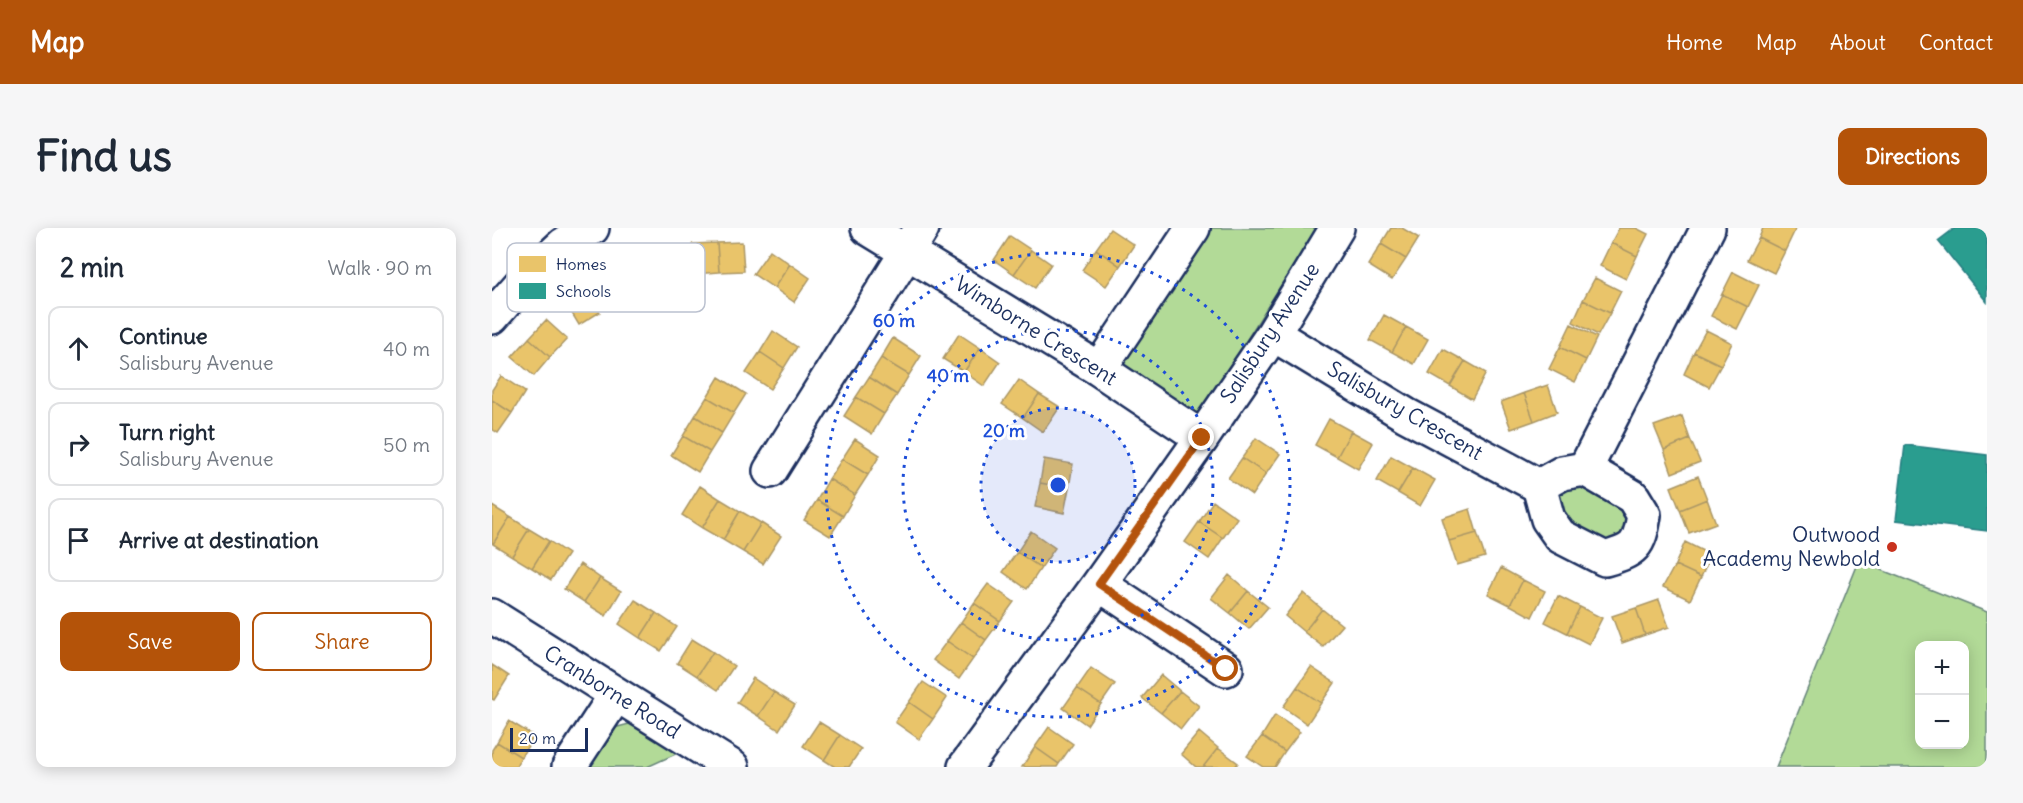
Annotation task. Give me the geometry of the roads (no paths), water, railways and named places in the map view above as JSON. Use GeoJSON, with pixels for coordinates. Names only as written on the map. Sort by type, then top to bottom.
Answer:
{"type":"FeatureCollection","features":[{"type":"Feature","properties":{"kind":"street"},"geometry":{"type":"LineString","coordinates":[[565,243],[592,228]]}},
{"type":"Feature","properties":{"kind":"street","name":"Wimborne Crescent"},"geometry":{"type":"LineString","coordinates":[[868,228],[915,239],[1099,369],[1202,438]]}},
{"type":"Feature","properties":{"kind":"street"},"geometry":{"type":"LineString","coordinates":[[1099,369],[1193,228]]}},
{"type":"Feature","properties":{"kind":"street","name":"Salisbury Avenue"},"geometry":{"type":"LineString","coordinates":[[965,767],[1202,438],[1273,334],[1337,228]]}},
{"type":"Feature","properties":{"kind":"street"},"geometry":{"type":"LineString","coordinates":[[1585,469],[1708,228]]}},
{"type":"Feature","properties":{"kind":"street"},"geometry":{"type":"LineString","coordinates":[[770,471],[915,239]]}},
{"type":"Feature","properties":{"kind":"street"},"geometry":{"type":"LineString","coordinates":[[492,317],[507,300]]}},
{"type":"Feature","properties":{"kind":"street","name":"Salisbury Crescent"},"geometry":{"type":"LineString","coordinates":[[1273,334],[1406,415],[1539,486]]}},
{"type":"Feature","properties":{"kind":"street"},"geometry":{"type":"LineString","coordinates":[[1585,469],[1633,498],[1644,515],[1641,538],[1628,552],[1605,559],[1560,536],[1548,519],[1539,486],[1562,473],[1585,469]]}},
{"type":"Feature","properties":{"kind":"street"},"geometry":{"type":"LineString","coordinates":[[1099,584],[1226,669]]}},
{"type":"Feature","properties":{"kind":"street","name":"Cranborne Road"},"geometry":{"type":"LineString","coordinates":[[492,616],[732,767]]}},
{"type":"Feature","properties":{"kind":"street"},"geometry":{"type":"LineString","coordinates":[[569,767],[616,695]]}},
{"type":"Feature","properties":{"kind":"place","name":"Outwood Academy Newbold"},"geometry":{"type":"Point","coordinates":[1892,547]}}]}
